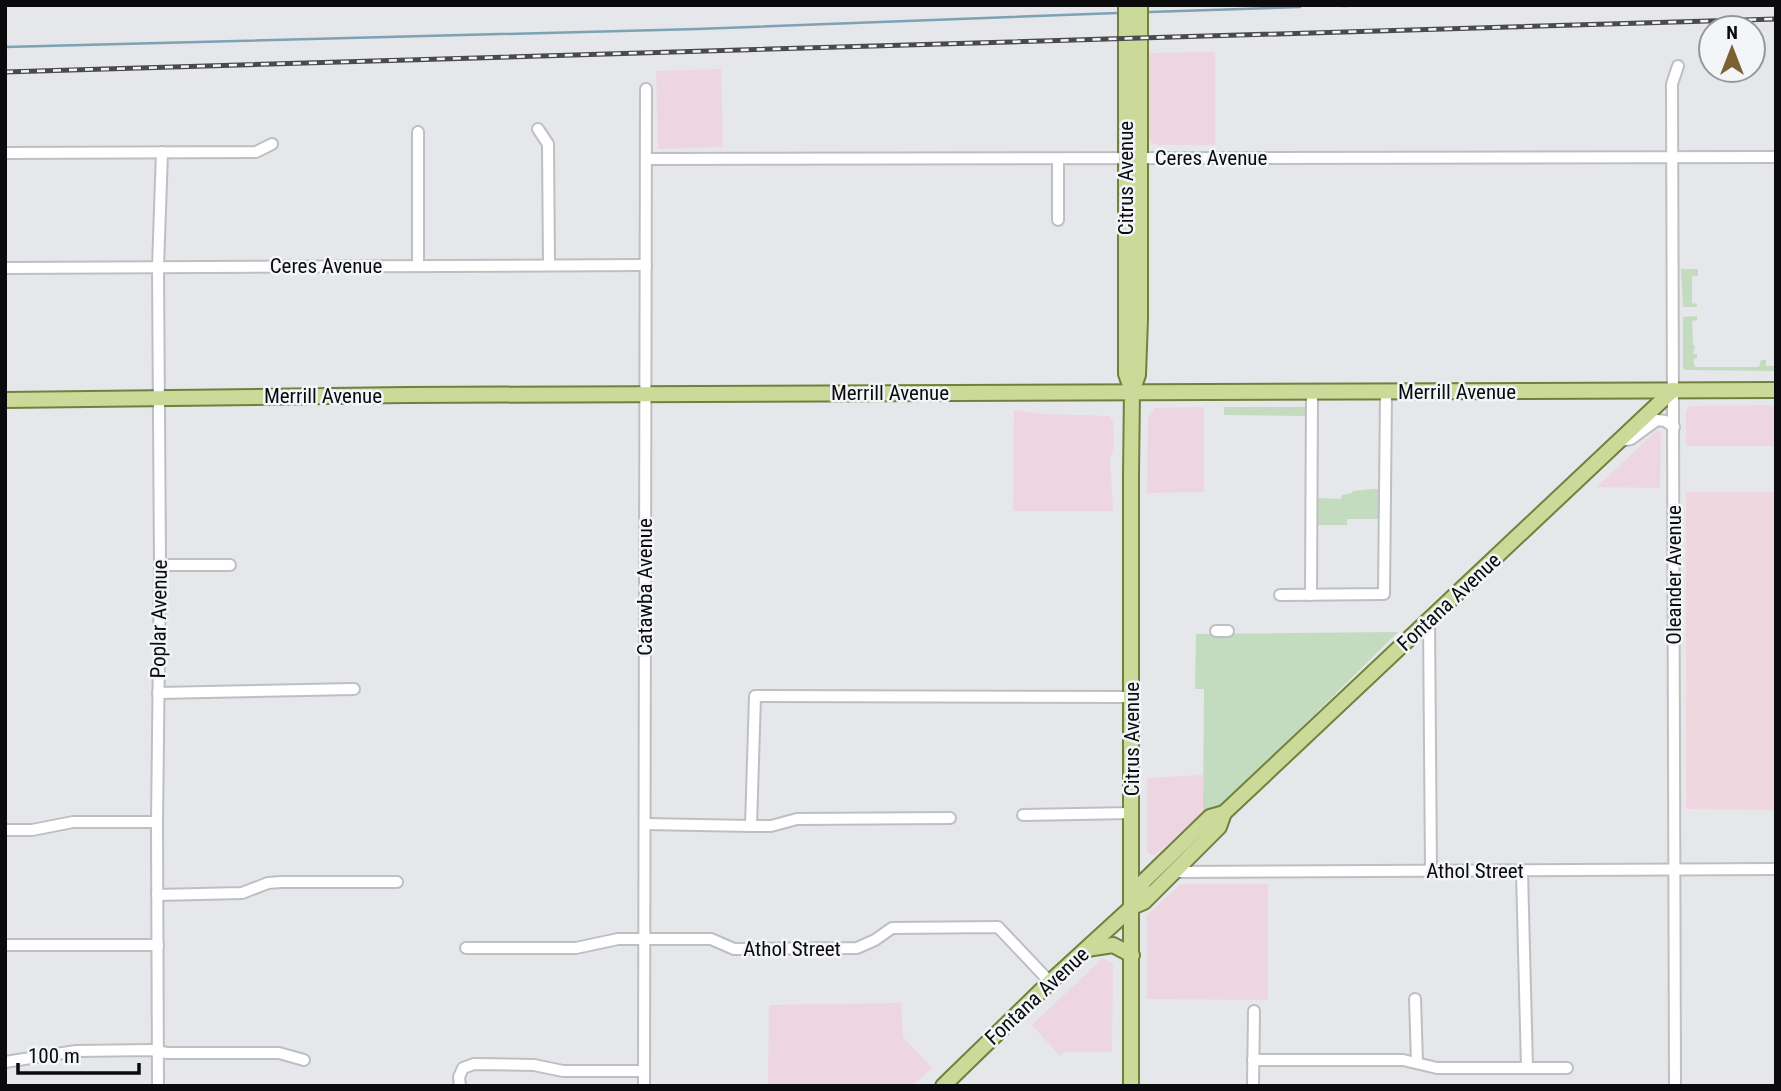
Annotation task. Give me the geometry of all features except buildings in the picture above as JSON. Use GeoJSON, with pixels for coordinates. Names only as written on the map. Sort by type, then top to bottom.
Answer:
{"type":"FeatureCollection","features":[{"type":"Feature","properties":{"kind":"main road","name":"Citrus Avenue"},"geometry":{"type":"LineString","coordinates":[[1131,1086],[1132,391],[1138,375],[1139,361],[1132,158],[1133,10]]}},
{"type":"Feature","properties":{"kind":"main road","name":"Fontana Avenue"},"geometry":{"type":"LineString","coordinates":[[943,1086],[1132,907],[1144,881],[1169,867],[1210,817],[1224,813],[1673,390]]}},
{"type":"Feature","properties":{"kind":"main road","name":"Merrill Avenue"},"geometry":{"type":"LineString","coordinates":[[5,400],[1132,391],[1385,393],[1776,390]]}},
{"type":"Feature","properties":{"kind":"main road"},"geometry":{"type":"LineString","coordinates":[[1132,857],[1169,867]]}},
{"type":"Feature","properties":{"kind":"main road"},"geometry":{"type":"LineString","coordinates":[[1086,949],[1113,946],[1132,955]]}},
{"type":"Feature","properties":{"kind":"street","name":"Oleander Avenue"},"geometry":{"type":"LineString","coordinates":[[1675,1086],[1672,84],[1678,66]]}},
{"type":"Feature","properties":{"kind":"street","name":"Catawba Avenue"},"geometry":{"type":"LineString","coordinates":[[644,1086],[646,89]]}},
{"type":"Feature","properties":{"kind":"street"},"geometry":{"type":"LineString","coordinates":[[538,129],[548,144],[549,265]]}},
{"type":"Feature","properties":{"kind":"street"},"geometry":{"type":"LineString","coordinates":[[418,132],[418,266]]}},
{"type":"Feature","properties":{"kind":"street"},"geometry":{"type":"LineString","coordinates":[[5,153],[257,152],[272,144]]}},
{"type":"Feature","properties":{"kind":"street","name":"Poplar Avenue"},"geometry":{"type":"LineString","coordinates":[[158,1086],[158,267],[162,152]]}},
{"type":"Feature","properties":{"kind":"street","name":"Ceres Avenue"},"geometry":{"type":"LineString","coordinates":[[646,159],[1776,157]]}},
{"type":"Feature","properties":{"kind":"street"},"geometry":{"type":"LineString","coordinates":[[1058,159],[1058,220]]}},
{"type":"Feature","properties":{"kind":"street","name":"Ceres Avenue"},"geometry":{"type":"LineString","coordinates":[[5,268],[646,265]]}},
{"type":"Feature","properties":{"kind":"street"},"geometry":{"type":"LineString","coordinates":[[1311,595],[1312,393]]}},
{"type":"Feature","properties":{"kind":"street"},"geometry":{"type":"LineString","coordinates":[[1280,595],[1384,594],[1385,393]]}},
{"type":"Feature","properties":{"kind":"street"},"geometry":{"type":"LineString","coordinates":[[1620,441],[1632,439],[1657,420],[1665,421],[1674,427]]}},
{"type":"Feature","properties":{"kind":"street"},"geometry":{"type":"LineString","coordinates":[[160,565],[230,565]]}},
{"type":"Feature","properties":{"kind":"street"},"geometry":{"type":"LineString","coordinates":[[1429,620],[1431,871]]}},
{"type":"Feature","properties":{"kind":"street"},"geometry":{"type":"LineString","coordinates":[[158,693],[354,689]]}},
{"type":"Feature","properties":{"kind":"street"},"geometry":{"type":"LineString","coordinates":[[751,826],[755,696],[1132,697]]}},
{"type":"Feature","properties":{"kind":"street"},"geometry":{"type":"LineString","coordinates":[[1023,815],[1132,813]]}},
{"type":"Feature","properties":{"kind":"street"},"geometry":{"type":"LineString","coordinates":[[645,824],[771,826],[797,819],[950,818]]}},
{"type":"Feature","properties":{"kind":"street"},"geometry":{"type":"LineString","coordinates":[[5,830],[32,830],[73,822],[157,822]]}},
{"type":"Feature","properties":{"kind":"street","name":"Athol Street"},"geometry":{"type":"LineString","coordinates":[[1169,867],[1431,871],[1776,869]]}},
{"type":"Feature","properties":{"kind":"street"},"geometry":{"type":"LineString","coordinates":[[1522,871],[1527,1068]]}},
{"type":"Feature","properties":{"kind":"street"},"geometry":{"type":"LineString","coordinates":[[157,895],[242,893],[268,883],[281,882],[397,882]]}},
{"type":"Feature","properties":{"kind":"street","name":"Athol Street"},"geometry":{"type":"LineString","coordinates":[[466,947],[576,948],[618,939],[711,939],[734,949],[857,948],[892,928],[998,927],[1050,982]]}},
{"type":"Feature","properties":{"kind":"street"},"geometry":{"type":"LineString","coordinates":[[5,946],[158,945]]}},
{"type":"Feature","properties":{"kind":"street"},"geometry":{"type":"LineString","coordinates":[[1416,999],[1417,1062]]}},
{"type":"Feature","properties":{"kind":"street"},"geometry":{"type":"LineString","coordinates":[[1253,1086],[1254,1011]]}},
{"type":"Feature","properties":{"kind":"street"},"geometry":{"type":"LineString","coordinates":[[5,1062],[76,1051],[279,1053],[304,1060]]}},
{"type":"Feature","properties":{"kind":"street"},"geometry":{"type":"LineString","coordinates":[[1253,1060],[1404,1060],[1437,1068],[1567,1068]]}},
{"type":"Feature","properties":{"kind":"street"},"geometry":{"type":"LineString","coordinates":[[460,1086],[459,1077],[463,1068],[474,1064],[534,1065],[563,1071],[644,1072]]}},
{"type":"Feature","properties":{"kind":"shaded area"},"geometry":{"type":"Polygon","coordinates":[[[1215,52],[1215,145],[1152,143],[1149,139],[1148,53],[1215,52]]]}},
{"type":"Feature","properties":{"kind":"shaded area"},"geometry":{"type":"Polygon","coordinates":[[[721,69],[723,147],[658,149],[656,71],[721,69]]]}},
{"type":"Feature","properties":{"kind":"shaded area"},"geometry":{"type":"Polygon","coordinates":[[[1690,406],[1776,407],[1776,446],[1686,446],[1686,411],[1690,406]]]}},
{"type":"Feature","properties":{"kind":"shaded area"},"geometry":{"type":"Polygon","coordinates":[[[1204,407],[1204,492],[1147,493],[1148,416],[1155,408],[1204,407]]]}},
{"type":"Feature","properties":{"kind":"shaded area"},"geometry":{"type":"Polygon","coordinates":[[[1014,410],[1044,414],[1110,416],[1113,422],[1114,447],[1110,458],[1113,511],[1013,511],[1014,410]]]}},
{"type":"Feature","properties":{"kind":"shaded area"},"geometry":{"type":"Polygon","coordinates":[[[1657,430],[1661,432],[1660,488],[1597,487],[1657,430]]]}},
{"type":"Feature","properties":{"kind":"shaded area"},"geometry":{"type":"Polygon","coordinates":[[[1686,492],[1776,492],[1776,810],[1686,809],[1686,492]]]}},
{"type":"Feature","properties":{"kind":"shaded area"},"geometry":{"type":"Polygon","coordinates":[[[1203,775],[1203,813],[1155,855],[1149,854],[1147,778],[1203,775]]]}},
{"type":"Feature","properties":{"kind":"shaded area"},"geometry":{"type":"Polygon","coordinates":[[[1181,884],[1268,884],[1268,1000],[1147,999],[1147,915],[1181,884]]]}},
{"type":"Feature","properties":{"kind":"shaded area"},"geometry":{"type":"Polygon","coordinates":[[[1103,958],[1113,964],[1112,1052],[1064,1052],[1060,1056],[1032,1025],[1103,958]]]}},
{"type":"Feature","properties":{"kind":"shaded area"},"geometry":{"type":"Polygon","coordinates":[[[901,1003],[903,1037],[932,1068],[912,1086],[768,1086],[769,1005],[901,1003]]]}},
{"type":"Feature","properties":{"kind":"green space"},"geometry":{"type":"Polygon","coordinates":[[[1681,269],[1698,269],[1698,276],[1692,276],[1692,303],[1697,304],[1697,307],[1683,307],[1681,269]]]}},
{"type":"Feature","properties":{"kind":"green space"},"geometry":{"type":"Polygon","coordinates":[[[1697,316],[1697,320],[1692,321],[1695,346],[1693,354],[1697,354],[1697,358],[1693,359],[1695,367],[1759,367],[1761,360],[1766,360],[1766,366],[1776,366],[1776,371],[1683,368],[1683,317],[1697,316]]]}},
{"type":"Feature","properties":{"kind":"green space"},"geometry":{"type":"Polygon","coordinates":[[[1224,407],[1307,407],[1307,416],[1224,415],[1224,407]]]}},
{"type":"Feature","properties":{"kind":"green space"},"geometry":{"type":"Polygon","coordinates":[[[1379,489],[1378,519],[1347,519],[1347,525],[1317,525],[1318,498],[1341,499],[1342,495],[1353,491],[1379,489]]]}},
{"type":"Feature","properties":{"kind":"green space"},"geometry":{"type":"Polygon","coordinates":[[[1398,632],[1215,813],[1203,817],[1204,689],[1195,689],[1196,634],[1398,632]]]}},
{"type":"Feature","properties":{"kind":"waterway"},"geometry":{"type":"LineString","coordinates":[[1343,6],[1371,5]]}},
{"type":"Feature","properties":{"kind":"waterway"},"geometry":{"type":"LineString","coordinates":[[1149,12],[1300,7]]}},
{"type":"Feature","properties":{"kind":"waterway"},"geometry":{"type":"LineString","coordinates":[[5,47],[697,29],[1117,13]]}},
{"type":"Feature","properties":{"kind":"railway"},"geometry":{"type":"LineString","coordinates":[[5,72],[1776,19]]}}]}
